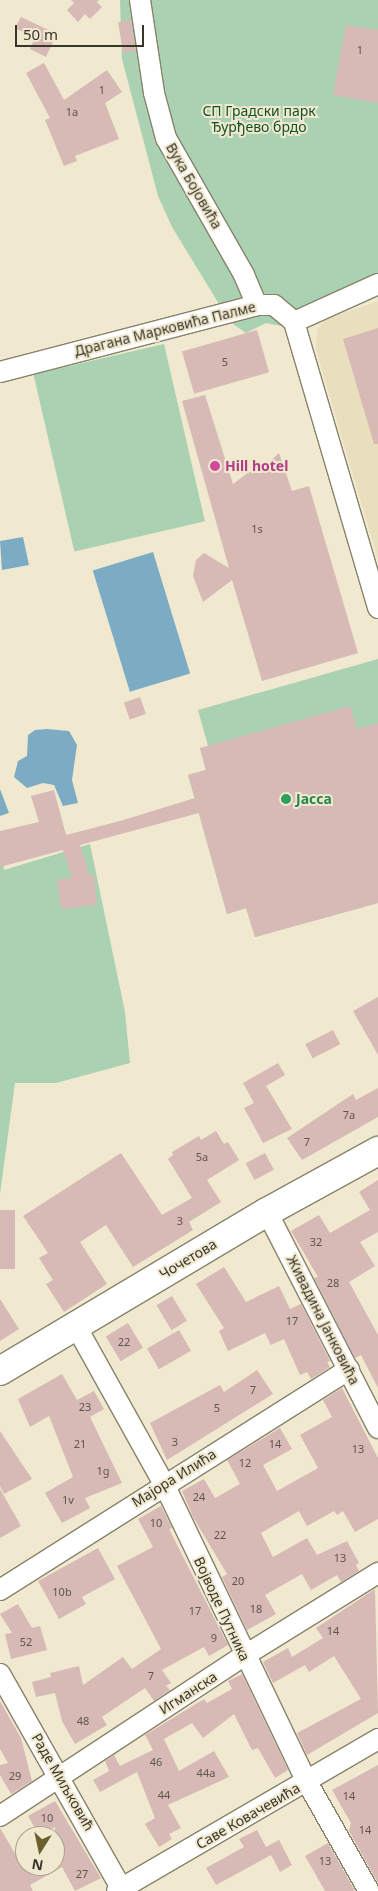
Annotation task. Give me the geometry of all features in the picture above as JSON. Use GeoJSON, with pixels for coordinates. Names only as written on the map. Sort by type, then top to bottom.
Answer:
{"type":"FeatureCollection","features":[{"type":"Feature","properties":{"kind":"street","name":"Вука Бојовића"},"geometry":{"type":"LineString","coordinates":[[140,0],[154,93],[166,138],[244,275],[257,305]]}},
{"type":"Feature","properties":{"kind":"street"},"geometry":{"type":"LineString","coordinates":[[378,284],[294,322],[378,608]]}},
{"type":"Feature","properties":{"kind":"street","name":"Драгана Марковића Палме"},"geometry":{"type":"LineString","coordinates":[[0,372],[257,305],[274,305],[294,322]]}},
{"type":"Feature","properties":{"kind":"street","name":"Чочетова"},"geometry":{"type":"LineString","coordinates":[[0,1371],[267,1212],[378,1150]]}},
{"type":"Feature","properties":{"kind":"street","name":"Живадина Јанковића"},"geometry":{"type":"LineString","coordinates":[[267,1212],[378,1428]]}},
{"type":"Feature","properties":{"kind":"street","name":"Војводе Путника"},"geometry":{"type":"LineString","coordinates":[[76,1326],[164,1484],[244,1656],[307,1782],[369,1891]]}},
{"type":"Feature","properties":{"kind":"street","name":"Мајора Илића"},"geometry":{"type":"LineString","coordinates":[[0,1590],[164,1484],[349,1369]]}},
{"type":"Feature","properties":{"kind":"street","name":"Игманска"},"geometry":{"type":"LineString","coordinates":[[0,1816],[244,1656],[378,1573]]}},
{"type":"Feature","properties":{"kind":"street","name":"Раде Миљковић"},"geometry":{"type":"LineString","coordinates":[[0,1674],[61,1777],[121,1890]]}},
{"type":"Feature","properties":{"kind":"street","name":"Саве Ковачевића"},"geometry":{"type":"LineString","coordinates":[[121,1890],[378,1739]]}},
{"type":"Feature","properties":{"kind":"shaded area"},"geometry":{"type":"Polygon","coordinates":[[[378,301],[378,559],[316,350],[317,330],[325,320],[378,301]]]}},
{"type":"Feature","properties":{"kind":"green space","name":"СП Градски парк Ђурђево брдо"},"geometry":{"type":"Polygon","coordinates":[[[120,0],[378,0],[378,284],[287,327],[266,323],[246,333],[230,322],[172,227],[158,196],[122,59],[120,0]]]}},
{"type":"Feature","properties":{"kind":"green space"},"geometry":{"type":"Polygon","coordinates":[[[164,344],[205,521],[74,551],[33,374],[164,344]]]}},
{"type":"Feature","properties":{"kind":"green space","name":"Јасса"},"geometry":{"type":"Polygon","coordinates":[[[378,659],[378,903],[255,937],[246,908],[227,914],[188,775],[206,770],[200,748],[208,746],[198,710],[378,659]]]}},
{"type":"Feature","properties":{"kind":"green space"},"geometry":{"type":"Polygon","coordinates":[[[0,843],[4,870],[90,844],[125,1012],[130,1063],[56,1083],[15,1083],[0,1194],[0,843]]]}},
{"type":"Feature","properties":{"kind":"water"},"geometry":{"type":"Polygon","coordinates":[[[23,537],[29,565],[2,570],[0,541],[23,537]]]}},
{"type":"Feature","properties":{"kind":"water"},"geometry":{"type":"Polygon","coordinates":[[[153,552],[190,673],[130,692],[93,570],[153,552]]]}},
{"type":"Feature","properties":{"kind":"water"},"geometry":{"type":"Polygon","coordinates":[[[35,730],[69,731],[77,745],[72,780],[78,803],[63,806],[54,785],[43,783],[27,788],[14,777],[18,761],[27,756],[28,735],[35,730]]]}},
{"type":"Feature","properties":{"kind":"water"},"geometry":{"type":"Polygon","coordinates":[[[0,789],[9,813],[0,816],[0,789]]]}},
{"type":"Feature","properties":{"kind":"building"},"geometry":{"type":"Polygon","coordinates":[[[71,0],[99,0],[97,2],[102,7],[90,19],[85,14],[78,22],[67,10],[74,3],[71,0]]]}},
{"type":"Feature","properties":{"kind":"building"},"geometry":{"type":"Polygon","coordinates":[[[21,17],[57,34],[46,57],[30,49],[35,38],[15,28],[21,17]]]}},
{"type":"Feature","properties":{"kind":"building"},"geometry":{"type":"Polygon","coordinates":[[[131,20],[136,51],[123,53],[118,22],[131,20]]]}},
{"type":"Feature","properties":{"kind":"building"},"geometry":{"type":"Polygon","coordinates":[[[346,25],[378,30],[378,103],[333,95],[346,25]]]}},
{"type":"Feature","properties":{"kind":"building"},"geometry":{"type":"Polygon","coordinates":[[[44,63],[64,100],[107,70],[122,92],[105,103],[119,139],[75,156],[77,161],[64,166],[45,120],[50,118],[26,73],[44,63]]]}},
{"type":"Feature","properties":{"kind":"building"},"geometry":{"type":"Polygon","coordinates":[[[378,328],[378,444],[374,444],[343,339],[378,328]]]}},
{"type":"Feature","properties":{"kind":"building"},"geometry":{"type":"Polygon","coordinates":[[[257,330],[269,372],[194,394],[182,351],[257,330]]]}},
{"type":"Feature","properties":{"kind":"building"},"geometry":{"type":"Polygon","coordinates":[[[205,395],[233,484],[249,472],[260,471],[279,453],[292,491],[309,486],[358,653],[262,681],[232,580],[203,602],[193,576],[196,560],[204,553],[229,568],[182,401],[205,395]]]}},
{"type":"Feature","properties":{"kind":"building"},"geometry":{"type":"Polygon","coordinates":[[[140,697],[146,714],[130,720],[124,703],[140,697]]]}},
{"type":"Feature","properties":{"kind":"building","name":"Јасса"},"geometry":{"type":"Polygon","coordinates":[[[350,706],[357,729],[378,723],[378,903],[255,937],[246,908],[227,914],[199,813],[80,845],[89,875],[94,875],[97,905],[61,909],[57,880],[72,878],[63,850],[0,867],[0,831],[39,822],[31,796],[54,790],[66,835],[120,821],[195,798],[188,775],[206,770],[200,748],[350,706]]]}},
{"type":"Feature","properties":{"kind":"building"},"geometry":{"type":"Polygon","coordinates":[[[378,997],[378,1055],[353,1011],[378,997]]]}},
{"type":"Feature","properties":{"kind":"building"},"geometry":{"type":"Polygon","coordinates":[[[333,1030],[340,1044],[313,1058],[305,1044],[333,1030]]]}},
{"type":"Feature","properties":{"kind":"building"},"geometry":{"type":"Polygon","coordinates":[[[278,1063],[285,1075],[266,1086],[292,1129],[263,1143],[244,1108],[254,1103],[243,1083],[278,1063]]]}},
{"type":"Feature","properties":{"kind":"building"},"geometry":{"type":"Polygon","coordinates":[[[378,1088],[378,1117],[302,1160],[287,1138],[353,1094],[356,1100],[378,1088]]]}},
{"type":"Feature","properties":{"kind":"building"},"geometry":{"type":"Polygon","coordinates":[[[216,1131],[224,1144],[228,1142],[239,1160],[207,1180],[221,1202],[189,1222],[193,1230],[133,1267],[106,1225],[80,1242],[107,1284],[64,1312],[46,1284],[53,1280],[39,1258],[48,1253],[23,1216],[121,1153],[162,1215],[192,1198],[168,1159],[173,1155],[172,1152],[199,1136],[201,1140],[216,1131]]]}},
{"type":"Feature","properties":{"kind":"building"},"geometry":{"type":"Polygon","coordinates":[[[265,1153],[274,1170],[254,1180],[246,1163],[265,1153]]]}},
{"type":"Feature","properties":{"kind":"building"},"geometry":{"type":"Polygon","coordinates":[[[378,1180],[378,1232],[360,1242],[375,1266],[349,1282],[378,1335],[378,1388],[361,1355],[355,1358],[314,1278],[318,1277],[291,1231],[319,1215],[330,1233],[370,1210],[359,1192],[378,1180]]]}},
{"type":"Feature","properties":{"kind":"building"},"geometry":{"type":"Polygon","coordinates":[[[0,1210],[15,1210],[15,1269],[0,1269],[0,1210]]]}},
{"type":"Feature","properties":{"kind":"building"},"geometry":{"type":"Polygon","coordinates":[[[224,1267],[246,1302],[279,1286],[290,1309],[301,1304],[330,1361],[327,1362],[330,1367],[311,1379],[307,1372],[300,1375],[284,1339],[271,1345],[265,1333],[228,1351],[219,1331],[224,1328],[196,1284],[224,1267]]]}},
{"type":"Feature","properties":{"kind":"building"},"geometry":{"type":"Polygon","coordinates":[[[172,1296],[187,1321],[172,1330],[157,1305],[172,1296]]]}},
{"type":"Feature","properties":{"kind":"building"},"geometry":{"type":"Polygon","coordinates":[[[0,1299],[19,1329],[0,1341],[0,1299]]]}},
{"type":"Feature","properties":{"kind":"building"},"geometry":{"type":"Polygon","coordinates":[[[128,1323],[143,1348],[121,1361],[106,1336],[128,1323]]]}},
{"type":"Feature","properties":{"kind":"building"},"geometry":{"type":"Polygon","coordinates":[[[179,1330],[191,1351],[159,1369],[147,1348],[179,1330]]]}},
{"type":"Feature","properties":{"kind":"building"},"geometry":{"type":"Polygon","coordinates":[[[257,1370],[273,1394],[167,1460],[150,1423],[220,1385],[224,1392],[257,1370]]]}},
{"type":"Feature","properties":{"kind":"building"},"geometry":{"type":"Polygon","coordinates":[[[62,1374],[77,1400],[94,1391],[104,1409],[90,1417],[122,1483],[85,1498],[90,1508],[62,1523],[45,1493],[73,1477],[49,1416],[30,1427],[18,1399],[62,1374]]]}},
{"type":"Feature","properties":{"kind":"building"},"geometry":{"type":"Polygon","coordinates":[[[342,1388],[378,1458],[378,1519],[355,1532],[343,1511],[337,1515],[334,1511],[307,1526],[299,1511],[261,1533],[273,1557],[307,1538],[317,1555],[347,1541],[359,1563],[356,1565],[359,1571],[341,1582],[337,1575],[311,1590],[302,1574],[265,1595],[276,1614],[247,1630],[222,1577],[227,1574],[193,1517],[182,1491],[204,1479],[215,1498],[240,1484],[227,1460],[280,1428],[292,1449],[263,1465],[277,1491],[318,1468],[300,1435],[332,1417],[323,1400],[342,1388]]]}},
{"type":"Feature","properties":{"kind":"building"},"geometry":{"type":"Polygon","coordinates":[[[0,1431],[32,1479],[4,1494],[0,1486],[0,1431]]]}},
{"type":"Feature","properties":{"kind":"building"},"geometry":{"type":"Polygon","coordinates":[[[0,1489],[21,1526],[0,1538],[0,1489]]]}},
{"type":"Feature","properties":{"kind":"building"},"geometry":{"type":"Polygon","coordinates":[[[161,1506],[172,1528],[169,1529],[228,1645],[209,1656],[204,1647],[162,1670],[171,1683],[166,1686],[170,1690],[154,1701],[145,1688],[102,1717],[107,1725],[75,1744],[62,1721],[55,1693],[36,1697],[32,1682],[51,1677],[50,1673],[79,1666],[83,1685],[123,1657],[132,1669],[161,1649],[117,1566],[153,1547],[138,1519],[161,1506]]]}},
{"type":"Feature","properties":{"kind":"building"},"geometry":{"type":"Polygon","coordinates":[[[98,1548],[115,1579],[82,1597],[86,1604],[59,1619],[38,1581],[98,1548]]]}},
{"type":"Feature","properties":{"kind":"building"},"geometry":{"type":"Polygon","coordinates":[[[375,1589],[378,1713],[307,1755],[297,1733],[361,1699],[334,1656],[309,1672],[305,1665],[273,1683],[263,1662],[288,1648],[292,1657],[323,1638],[316,1628],[375,1589]]]}},
{"type":"Feature","properties":{"kind":"building"},"geometry":{"type":"Polygon","coordinates":[[[18,1604],[32,1628],[40,1626],[47,1650],[11,1659],[5,1634],[12,1633],[0,1614],[18,1604]]]}},
{"type":"Feature","properties":{"kind":"building"},"geometry":{"type":"Polygon","coordinates":[[[242,1674],[288,1770],[275,1778],[258,1748],[252,1750],[234,1714],[203,1738],[192,1723],[164,1739],[179,1771],[214,1751],[229,1777],[168,1805],[181,1828],[169,1834],[172,1839],[159,1847],[145,1824],[155,1818],[137,1772],[100,1792],[93,1780],[109,1771],[105,1761],[114,1755],[120,1766],[153,1750],[145,1735],[204,1699],[207,1703],[232,1689],[228,1681],[242,1674]]]}},
{"type":"Feature","properties":{"kind":"building"},"geometry":{"type":"Polygon","coordinates":[[[0,1701],[21,1738],[32,1781],[11,1794],[0,1775],[0,1765],[8,1763],[0,1749],[0,1701]]]}},
{"type":"Feature","properties":{"kind":"building"},"geometry":{"type":"Polygon","coordinates":[[[378,1765],[378,1883],[349,1831],[351,1823],[332,1790],[378,1765]]]}},
{"type":"Feature","properties":{"kind":"building"},"geometry":{"type":"Polygon","coordinates":[[[55,1801],[101,1878],[75,1891],[65,1873],[65,1826],[34,1826],[28,1816],[55,1801]]]}},
{"type":"Feature","properties":{"kind":"building"},"geometry":{"type":"Polygon","coordinates":[[[0,1828],[15,1854],[15,1876],[46,1876],[30,1885],[33,1891],[0,1891],[0,1828]]]}},
{"type":"Feature","properties":{"kind":"building"},"geometry":{"type":"Polygon","coordinates":[[[257,1830],[266,1847],[279,1840],[292,1865],[280,1872],[271,1855],[216,1885],[206,1868],[244,1847],[239,1839],[257,1830]]]}},
{"type":"Feature","properties":{"kind":"building"},"geometry":{"type":"Polygon","coordinates":[[[328,1843],[355,1891],[325,1891],[305,1856],[328,1843]]]}},
{"type":"Feature","properties":{"kind":"place","name":"Hill hotel"},"geometry":{"type":"Point","coordinates":[215,466]}},
{"type":"Feature","properties":{"kind":"place","name":"Јасса"},"geometry":{"type":"Point","coordinates":[286,799]}}]}
